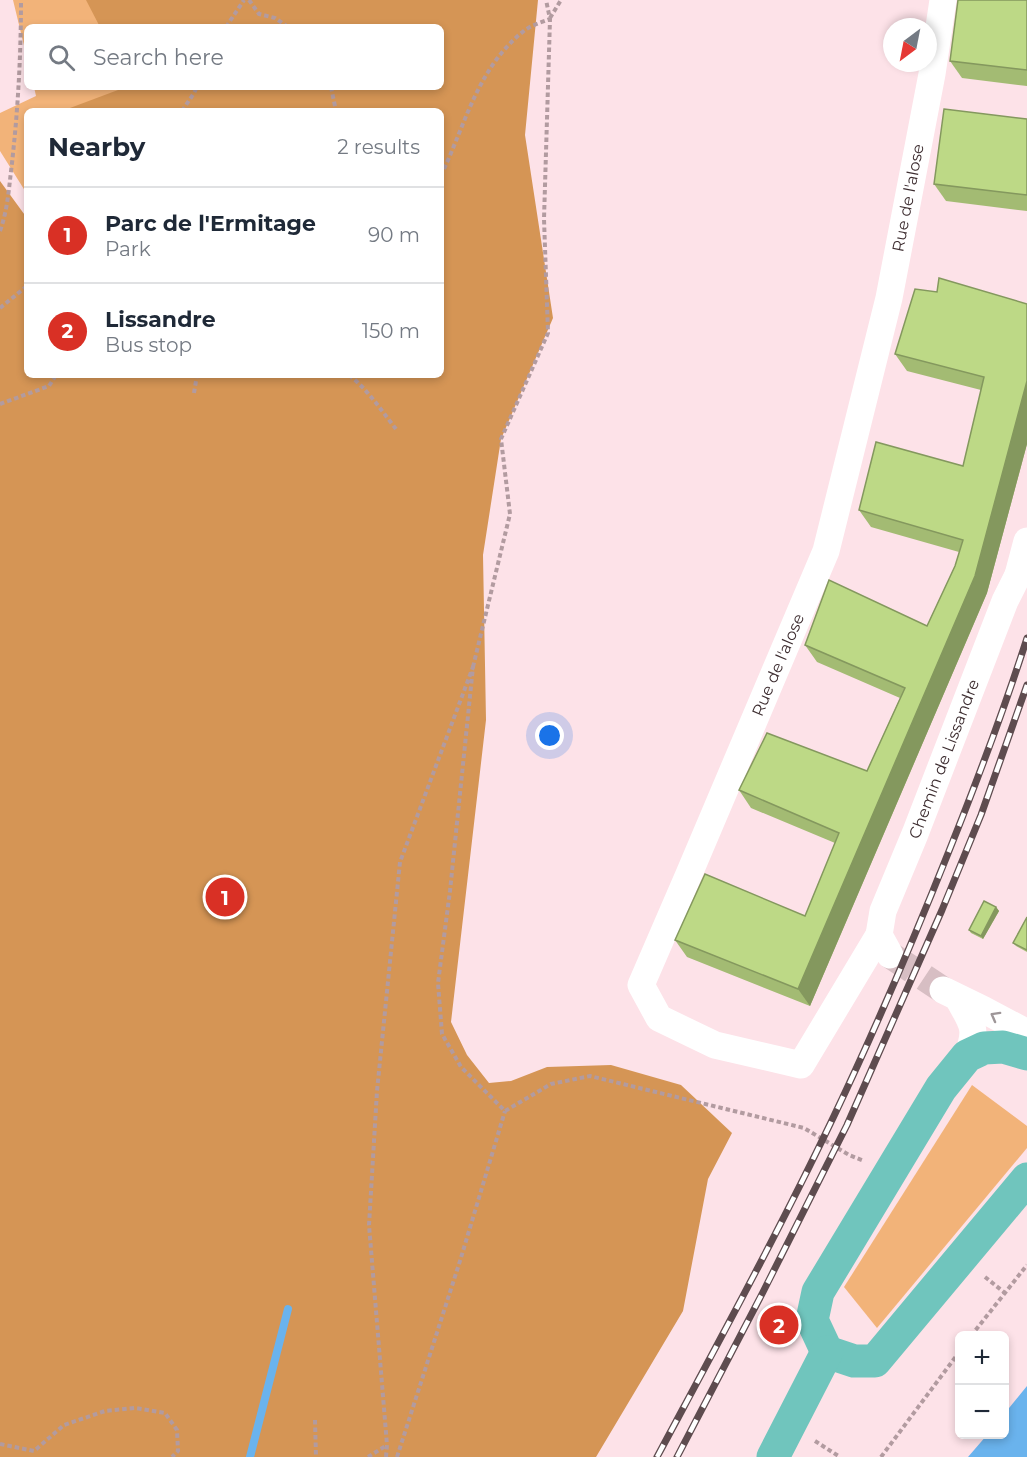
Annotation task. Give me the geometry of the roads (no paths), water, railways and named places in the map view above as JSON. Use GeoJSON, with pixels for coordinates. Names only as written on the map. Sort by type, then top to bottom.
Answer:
{"type":"FeatureCollection","features":[{"type":"Feature","properties":{"kind":"main road"},"geometry":{"type":"LineString","coordinates":[[1027,1054],[1003,1047],[984,1048],[967,1056],[942,1088],[818,1292],[812,1320],[827,1352],[854,1361],[875,1361],[1027,1179]]}},
{"type":"Feature","properties":{"kind":"main road"},"geometry":{"type":"LineString","coordinates":[[773,1457],[827,1352]]}},
{"type":"Feature","properties":{"kind":"street","name":"Rue de l'alose"},"geometry":{"type":"LineString","coordinates":[[885,945],[801,1065],[715,1045],[659,1018],[641,985],[826,551],[889,298],[932,74],[943,0]]}},
{"type":"Feature","properties":{"kind":"street","name":"Chemin de Lissandre"},"geometry":{"type":"LineString","coordinates":[[885,945],[883,911],[1005,601],[1023,571],[1027,541]]}},
{"type":"Feature","properties":{"kind":"street"},"geometry":{"type":"LineString","coordinates":[[967,1056],[973,1042],[974,1028],[950,994],[1020,1029],[1027,1041]]}},
{"type":"Feature","properties":{"kind":"water"},"geometry":{"type":"Polygon","coordinates":[[[1027,1386],[1027,1457],[968,1457],[984,1439],[1009,1439],[1009,1408],[1027,1386]]]}},
{"type":"Feature","properties":{"kind":"waterway"},"geometry":{"type":"LineString","coordinates":[[250,1457],[288,1309]]}},
{"type":"Feature","properties":{"kind":"tunnel"},"geometry":{"type":"LineString","coordinates":[[890,955],[943,990]]}},
{"type":"Feature","properties":{"kind":"railway"},"geometry":{"type":"LineString","coordinates":[[657,1457],[791,1204],[864,1052],[908,952],[959,825],[1000,719],[1027,638]]}},
{"type":"Feature","properties":{"kind":"railway"},"geometry":{"type":"LineString","coordinates":[[677,1457],[847,1125],[942,910],[981,815],[1027,685]]}},
{"type":"Feature","properties":{"kind":"place","name":"Parc de l'Ermitage"},"geometry":{"type":"Point","coordinates":[225,897]}},
{"type":"Feature","properties":{"kind":"place","name":"Lissandre"},"geometry":{"type":"Point","coordinates":[779,1325]}}]}
